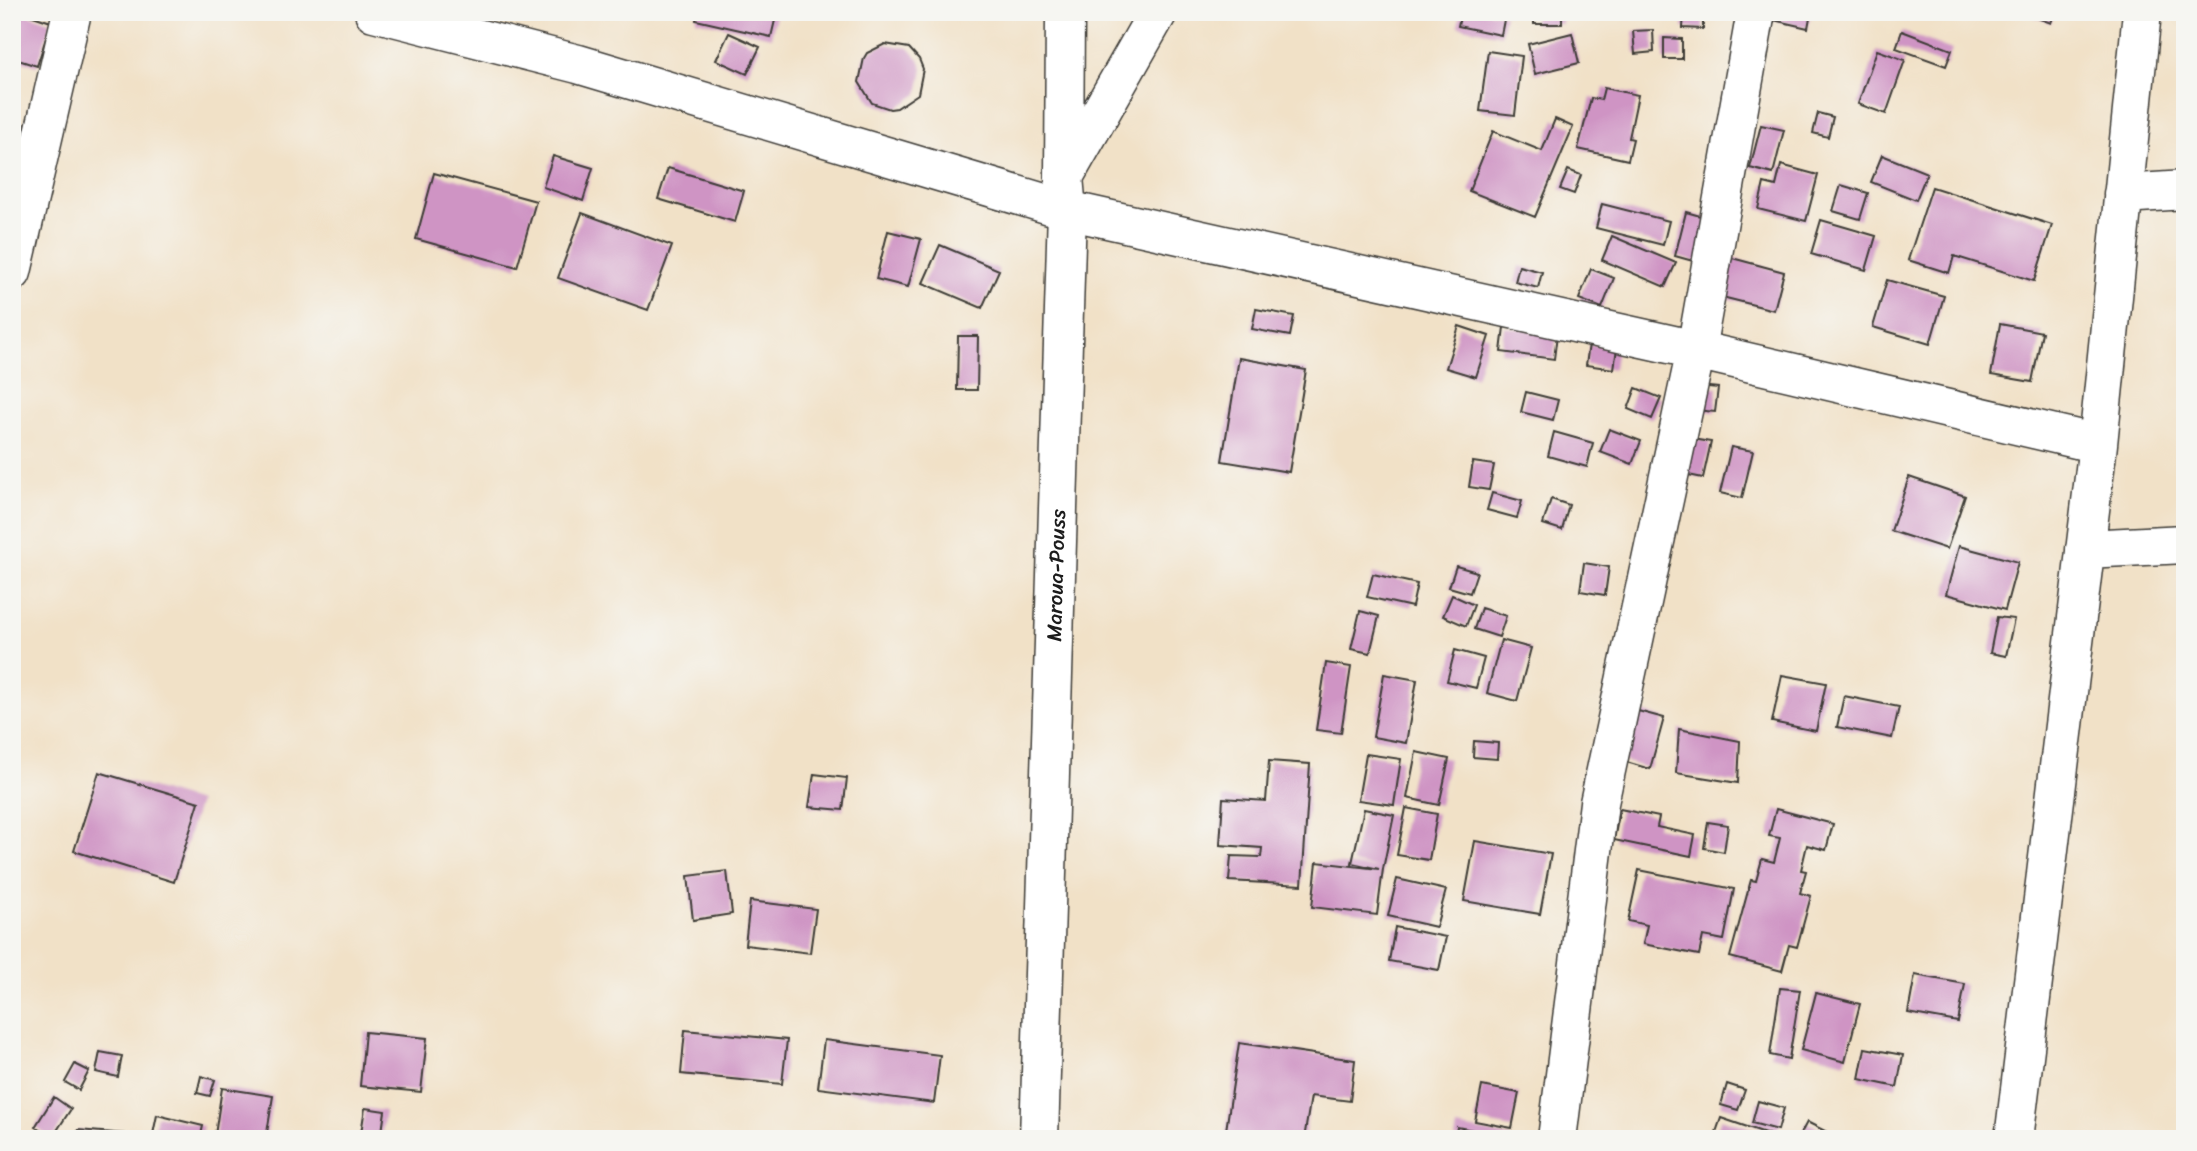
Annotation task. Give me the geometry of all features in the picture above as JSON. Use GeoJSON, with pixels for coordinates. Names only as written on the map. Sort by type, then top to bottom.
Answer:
{"type":"FeatureCollection","features":[{"type":"Feature","properties":{"kind":"street"},"geometry":{"type":"LineString","coordinates":[[12,272],[72,12]]}},
{"type":"Feature","properties":{"kind":"street"},"geometry":{"type":"LineString","coordinates":[[374,12],[1065,193],[1696,350],[2098,444]]}},
{"type":"Feature","properties":{"kind":"street","name":"Maroua-Pouss"},"geometry":{"type":"LineString","coordinates":[[1039,1139],[1065,193],[1065,12]]}},
{"type":"Feature","properties":{"kind":"street"},"geometry":{"type":"LineString","coordinates":[[1065,193],[1158,12]]}},
{"type":"Feature","properties":{"kind":"street"},"geometry":{"type":"LineString","coordinates":[[1557,1139],[1600,803],[1696,350],[1756,12]]}},
{"type":"Feature","properties":{"kind":"street"},"geometry":{"type":"LineString","coordinates":[[2014,1139],[2098,444],[2142,12]]}},
{"type":"Feature","properties":{"kind":"street"},"geometry":{"type":"LineString","coordinates":[[2123,194],[2185,190]]}},
{"type":"Feature","properties":{"kind":"street"},"geometry":{"type":"LineString","coordinates":[[2085,549],[2185,544]]}},
{"type":"Feature","properties":{"kind":"building"},"geometry":{"type":"Polygon","coordinates":[[[21,12],[51,22],[37,66],[12,58],[12,40],[21,12]]]}},
{"type":"Feature","properties":{"kind":"building"},"geometry":{"type":"Polygon","coordinates":[[[697,12],[777,12],[771,37],[696,20],[697,12]]]}},
{"type":"Feature","properties":{"kind":"building"},"geometry":{"type":"Polygon","coordinates":[[[1461,12],[1493,12],[1505,15],[1501,35],[1458,26],[1461,12]]]}},
{"type":"Feature","properties":{"kind":"building"},"geometry":{"type":"Polygon","coordinates":[[[1534,12],[1562,12],[1562,24],[1534,24],[1534,12]]]}},
{"type":"Feature","properties":{"kind":"building"},"geometry":{"type":"Polygon","coordinates":[[[1684,12],[1703,12],[1703,29],[1683,28],[1684,12]]]}},
{"type":"Feature","properties":{"kind":"building"},"geometry":{"type":"Polygon","coordinates":[[[1766,12],[1811,12],[1808,28],[1765,18],[1766,12]]]}},
{"type":"Feature","properties":{"kind":"building"},"geometry":{"type":"Polygon","coordinates":[[[2021,12],[2055,12],[2051,23],[2021,12]]]}},
{"type":"Feature","properties":{"kind":"building"},"geometry":{"type":"Polygon","coordinates":[[[1653,30],[1654,52],[1635,54],[1633,31],[1653,30]]]}},
{"type":"Feature","properties":{"kind":"building"},"geometry":{"type":"Polygon","coordinates":[[[1902,31],[1952,50],[1946,66],[1896,48],[1902,31]]]}},
{"type":"Feature","properties":{"kind":"building"},"geometry":{"type":"Polygon","coordinates":[[[729,33],[760,47],[747,74],[716,60],[729,33]]]}},
{"type":"Feature","properties":{"kind":"building"},"geometry":{"type":"Polygon","coordinates":[[[1572,33],[1579,63],[1535,74],[1528,44],[1572,33]]]}},
{"type":"Feature","properties":{"kind":"building"},"geometry":{"type":"Polygon","coordinates":[[[1664,38],[1682,39],[1682,59],[1664,59],[1664,38]]]}},
{"type":"Feature","properties":{"kind":"building"},"geometry":{"type":"Polygon","coordinates":[[[885,44],[909,48],[919,59],[923,69],[918,94],[897,108],[890,109],[872,103],[859,82],[867,53],[885,44]]]}},
{"type":"Feature","properties":{"kind":"building"},"geometry":{"type":"Polygon","coordinates":[[[1877,50],[1905,60],[1886,114],[1858,104],[1877,50]]]}},
{"type":"Feature","properties":{"kind":"building"},"geometry":{"type":"Polygon","coordinates":[[[1488,51],[1522,56],[1515,115],[1480,111],[1488,51]]]}},
{"type":"Feature","properties":{"kind":"building"},"geometry":{"type":"Polygon","coordinates":[[[1604,88],[1638,95],[1629,138],[1633,139],[1628,160],[1578,149],[1591,98],[1601,100],[1604,88]]]}},
{"type":"Feature","properties":{"kind":"building"},"geometry":{"type":"Polygon","coordinates":[[[1818,113],[1833,117],[1828,137],[1813,133],[1818,113]]]}},
{"type":"Feature","properties":{"kind":"building"},"geometry":{"type":"Polygon","coordinates":[[[1555,119],[1573,127],[1535,217],[1469,191],[1493,131],[1542,151],[1555,119]]]}},
{"type":"Feature","properties":{"kind":"building"},"geometry":{"type":"Polygon","coordinates":[[[1761,125],[1784,130],[1773,174],[1750,168],[1761,125]]]}},
{"type":"Feature","properties":{"kind":"building"},"geometry":{"type":"Polygon","coordinates":[[[1882,155],[1927,173],[1916,200],[1871,182],[1882,155]]]}},
{"type":"Feature","properties":{"kind":"building"},"geometry":{"type":"Polygon","coordinates":[[[553,156],[593,168],[583,201],[543,187],[553,156]]]}},
{"type":"Feature","properties":{"kind":"building"},"geometry":{"type":"Polygon","coordinates":[[[1781,165],[1818,175],[1806,221],[1758,209],[1764,183],[1776,186],[1781,165]]]}},
{"type":"Feature","properties":{"kind":"building"},"geometry":{"type":"Polygon","coordinates":[[[668,168],[744,191],[735,222],[658,199],[668,168]]]}},
{"type":"Feature","properties":{"kind":"building"},"geometry":{"type":"Polygon","coordinates":[[[1568,170],[1581,175],[1574,194],[1560,189],[1568,170]]]}},
{"type":"Feature","properties":{"kind":"building"},"geometry":{"type":"Polygon","coordinates":[[[434,173],[536,201],[517,267],[416,239],[434,173]]]}},
{"type":"Feature","properties":{"kind":"building"},"geometry":{"type":"Polygon","coordinates":[[[1841,185],[1868,193],[1860,219],[1833,211],[1841,185]]]}},
{"type":"Feature","properties":{"kind":"building"},"geometry":{"type":"Polygon","coordinates":[[[1932,187],[2052,225],[2034,281],[1954,256],[1949,273],[1908,260],[1932,187]]]}},
{"type":"Feature","properties":{"kind":"building"},"geometry":{"type":"Polygon","coordinates":[[[1602,204],[1669,221],[1663,245],[1596,228],[1602,204]]]}},
{"type":"Feature","properties":{"kind":"building"},"geometry":{"type":"Polygon","coordinates":[[[1686,212],[1711,219],[1700,263],[1675,256],[1686,212]]]}},
{"type":"Feature","properties":{"kind":"building"},"geometry":{"type":"Polygon","coordinates":[[[582,213],[672,246],[648,310],[558,278],[582,213]]]}},
{"type":"Feature","properties":{"kind":"building"},"geometry":{"type":"Polygon","coordinates":[[[1821,220],[1876,236],[1866,270],[1811,254],[1821,220]]]}},
{"type":"Feature","properties":{"kind":"building"},"geometry":{"type":"Polygon","coordinates":[[[888,231],[921,239],[908,287],[876,279],[888,231]]]}},
{"type":"Feature","properties":{"kind":"building"},"geometry":{"type":"Polygon","coordinates":[[[1612,236],[1676,263],[1665,287],[1602,260],[1612,236]]]}},
{"type":"Feature","properties":{"kind":"building"},"geometry":{"type":"Polygon","coordinates":[[[940,245],[999,270],[982,308],[923,283],[940,245]]]}},
{"type":"Feature","properties":{"kind":"building"},"geometry":{"type":"Polygon","coordinates":[[[1732,258],[1784,272],[1774,310],[1722,297],[1732,258]]]}},
{"type":"Feature","properties":{"kind":"building"},"geometry":{"type":"Polygon","coordinates":[[[1519,266],[1542,272],[1538,288],[1515,282],[1519,266]]]}},
{"type":"Feature","properties":{"kind":"building"},"geometry":{"type":"Polygon","coordinates":[[[1591,269],[1614,278],[1602,308],[1579,299],[1591,269]]]}},
{"type":"Feature","properties":{"kind":"building"},"geometry":{"type":"Polygon","coordinates":[[[1887,280],[1944,296],[1930,344],[1873,327],[1887,280]]]}},
{"type":"Feature","properties":{"kind":"building"},"geometry":{"type":"Polygon","coordinates":[[[1256,309],[1294,316],[1290,336],[1252,329],[1256,309]]]}},
{"type":"Feature","properties":{"kind":"building"},"geometry":{"type":"Polygon","coordinates":[[[2000,324],[2042,332],[2032,382],[1991,375],[2000,324]]]}},
{"type":"Feature","properties":{"kind":"building"},"geometry":{"type":"Polygon","coordinates":[[[1459,326],[1489,336],[1476,377],[1446,368],[1459,326]]]}},
{"type":"Feature","properties":{"kind":"building"},"geometry":{"type":"Polygon","coordinates":[[[1504,327],[1557,334],[1554,359],[1501,352],[1504,327]]]}},
{"type":"Feature","properties":{"kind":"building"},"geometry":{"type":"Polygon","coordinates":[[[958,336],[978,336],[977,390],[957,390],[958,336]]]}},
{"type":"Feature","properties":{"kind":"building"},"geometry":{"type":"Polygon","coordinates":[[[1589,344],[1617,348],[1614,369],[1586,365],[1589,344]]]}},
{"type":"Feature","properties":{"kind":"building"},"geometry":{"type":"Polygon","coordinates":[[[1239,358],[1306,370],[1289,472],[1222,461],[1239,358]]]}},
{"type":"Feature","properties":{"kind":"building"},"geometry":{"type":"Polygon","coordinates":[[[1699,386],[1718,388],[1715,412],[1696,410],[1699,386]]]}},
{"type":"Feature","properties":{"kind":"building"},"geometry":{"type":"Polygon","coordinates":[[[1636,388],[1661,398],[1652,419],[1628,409],[1636,388]]]}},
{"type":"Feature","properties":{"kind":"building"},"geometry":{"type":"Polygon","coordinates":[[[1526,392],[1558,400],[1553,420],[1521,412],[1526,392]]]}},
{"type":"Feature","properties":{"kind":"building"},"geometry":{"type":"Polygon","coordinates":[[[1609,429],[1641,441],[1632,464],[1600,452],[1609,429]]]}},
{"type":"Feature","properties":{"kind":"building"},"geometry":{"type":"Polygon","coordinates":[[[1554,432],[1593,443],[1587,467],[1548,456],[1554,432]]]}},
{"type":"Feature","properties":{"kind":"building"},"geometry":{"type":"Polygon","coordinates":[[[1686,438],[1711,442],[1703,478],[1679,473],[1686,438]]]}},
{"type":"Feature","properties":{"kind":"building"},"geometry":{"type":"Polygon","coordinates":[[[1731,447],[1753,451],[1742,498],[1720,493],[1731,447]]]}},
{"type":"Feature","properties":{"kind":"building"},"geometry":{"type":"Polygon","coordinates":[[[1473,462],[1494,465],[1489,490],[1469,487],[1473,462]]]}},
{"type":"Feature","properties":{"kind":"building"},"geometry":{"type":"Polygon","coordinates":[[[1909,477],[1965,496],[1947,549],[1891,531],[1909,477]]]}},
{"type":"Feature","properties":{"kind":"building"},"geometry":{"type":"Polygon","coordinates":[[[1492,493],[1522,501],[1517,518],[1487,510],[1492,493]]]}},
{"type":"Feature","properties":{"kind":"building"},"geometry":{"type":"Polygon","coordinates":[[[1551,499],[1569,505],[1562,530],[1543,524],[1551,499]]]}},
{"type":"Feature","properties":{"kind":"building"},"geometry":{"type":"Polygon","coordinates":[[[1959,546],[2018,562],[2005,610],[1946,594],[1959,546]]]}},
{"type":"Feature","properties":{"kind":"building"},"geometry":{"type":"Polygon","coordinates":[[[1584,563],[1609,567],[1605,595],[1580,591],[1584,563]]]}},
{"type":"Feature","properties":{"kind":"building"},"geometry":{"type":"Polygon","coordinates":[[[1456,566],[1477,572],[1470,593],[1449,587],[1456,566]]]}},
{"type":"Feature","properties":{"kind":"building"},"geometry":{"type":"Polygon","coordinates":[[[1373,574],[1417,584],[1412,607],[1367,597],[1373,574]]]}},
{"type":"Feature","properties":{"kind":"building"},"geometry":{"type":"Polygon","coordinates":[[[1452,595],[1474,605],[1466,626],[1443,616],[1452,595]]]}},
{"type":"Feature","properties":{"kind":"building"},"geometry":{"type":"Polygon","coordinates":[[[1481,608],[1506,616],[1499,637],[1474,629],[1481,608]]]}},
{"type":"Feature","properties":{"kind":"building"},"geometry":{"type":"Polygon","coordinates":[[[1360,611],[1379,616],[1370,653],[1351,649],[1360,611]]]}},
{"type":"Feature","properties":{"kind":"building"},"geometry":{"type":"Polygon","coordinates":[[[1997,617],[2014,619],[2006,656],[1990,653],[1997,617]]]}},
{"type":"Feature","properties":{"kind":"building"},"geometry":{"type":"Polygon","coordinates":[[[1501,640],[1531,648],[1517,701],[1487,693],[1501,640]]]}},
{"type":"Feature","properties":{"kind":"building"},"geometry":{"type":"Polygon","coordinates":[[[1455,650],[1484,658],[1476,688],[1447,681],[1455,650]]]}},
{"type":"Feature","properties":{"kind":"building"},"geometry":{"type":"Polygon","coordinates":[[[1326,663],[1351,667],[1341,733],[1316,730],[1326,663]]]}},
{"type":"Feature","properties":{"kind":"building"},"geometry":{"type":"Polygon","coordinates":[[[1384,674],[1417,680],[1406,743],[1373,737],[1384,674]]]}},
{"type":"Feature","properties":{"kind":"building"},"geometry":{"type":"Polygon","coordinates":[[[1782,675],[1826,683],[1816,731],[1772,722],[1782,675]]]}},
{"type":"Feature","properties":{"kind":"building"},"geometry":{"type":"Polygon","coordinates":[[[1844,696],[1899,707],[1892,738],[1837,727],[1844,696]]]}},
{"type":"Feature","properties":{"kind":"building"},"geometry":{"type":"Polygon","coordinates":[[[1638,711],[1664,718],[1650,769],[1623,761],[1638,711]]]}},
{"type":"Feature","properties":{"kind":"building"},"geometry":{"type":"Polygon","coordinates":[[[1679,729],[1740,741],[1738,783],[1676,773],[1679,729]]]}},
{"type":"Feature","properties":{"kind":"building"},"geometry":{"type":"Polygon","coordinates":[[[1474,741],[1498,743],[1497,759],[1473,757],[1474,741]]]}},
{"type":"Feature","properties":{"kind":"building"},"geometry":{"type":"Polygon","coordinates":[[[1416,752],[1449,759],[1439,805],[1407,798],[1416,752]]]}},
{"type":"Feature","properties":{"kind":"building"},"geometry":{"type":"Polygon","coordinates":[[[1366,754],[1401,759],[1394,805],[1358,800],[1366,754]]]}},
{"type":"Feature","properties":{"kind":"building"},"geometry":{"type":"Polygon","coordinates":[[[1269,761],[1310,764],[1302,885],[1229,881],[1231,856],[1261,857],[1262,848],[1220,845],[1223,798],[1266,801],[1269,761]]]}},
{"type":"Feature","properties":{"kind":"building"},"geometry":{"type":"Polygon","coordinates":[[[99,772],[199,802],[174,882],[74,851],[99,772]]]}},
{"type":"Feature","properties":{"kind":"building"},"geometry":{"type":"Polygon","coordinates":[[[814,774],[847,778],[843,810],[809,807],[814,774]]]}},
{"type":"Feature","properties":{"kind":"building"},"geometry":{"type":"Polygon","coordinates":[[[1406,808],[1437,814],[1429,860],[1397,855],[1406,808]]]}},
{"type":"Feature","properties":{"kind":"building"},"geometry":{"type":"Polygon","coordinates":[[[1364,809],[1394,815],[1377,915],[1312,907],[1317,862],[1379,869],[1352,863],[1364,809]]]}},
{"type":"Feature","properties":{"kind":"building"},"geometry":{"type":"Polygon","coordinates":[[[1620,809],[1659,817],[1657,827],[1695,835],[1691,856],[1614,840],[1620,809]]]}},
{"type":"Feature","properties":{"kind":"building"},"geometry":{"type":"Polygon","coordinates":[[[1776,809],[1833,824],[1826,850],[1807,845],[1801,870],[1806,871],[1800,893],[1811,896],[1797,947],[1789,945],[1782,971],[1730,957],[1751,880],[1756,881],[1762,859],[1774,862],[1780,838],[1769,836],[1776,809]]]}},
{"type":"Feature","properties":{"kind":"building"},"geometry":{"type":"Polygon","coordinates":[[[1708,822],[1728,825],[1724,852],[1704,848],[1708,822]]]}},
{"type":"Feature","properties":{"kind":"building"},"geometry":{"type":"Polygon","coordinates":[[[1475,841],[1551,854],[1540,914],[1464,901],[1475,841]]]}},
{"type":"Feature","properties":{"kind":"building"},"geometry":{"type":"Polygon","coordinates":[[[1639,870],[1734,889],[1724,940],[1703,936],[1699,955],[1643,944],[1647,925],[1628,921],[1639,870]]]}},
{"type":"Feature","properties":{"kind":"building"},"geometry":{"type":"Polygon","coordinates":[[[727,871],[732,914],[693,920],[688,876],[727,871]]]}},
{"type":"Feature","properties":{"kind":"building"},"geometry":{"type":"Polygon","coordinates":[[[1397,879],[1446,890],[1436,927],[1388,916],[1397,879]]]}},
{"type":"Feature","properties":{"kind":"building"},"geometry":{"type":"Polygon","coordinates":[[[750,901],[816,909],[810,953],[745,945],[750,901]]]}},
{"type":"Feature","properties":{"kind":"building"},"geometry":{"type":"Polygon","coordinates":[[[1395,927],[1446,937],[1439,970],[1389,961],[1395,927]]]}},
{"type":"Feature","properties":{"kind":"building"},"geometry":{"type":"Polygon","coordinates":[[[1915,975],[1965,984],[1958,1022],[1908,1013],[1915,975]]]}},
{"type":"Feature","properties":{"kind":"building"},"geometry":{"type":"Polygon","coordinates":[[[1780,988],[1800,990],[1789,1059],[1770,1055],[1780,988]]]}},
{"type":"Feature","properties":{"kind":"building"},"geometry":{"type":"Polygon","coordinates":[[[1816,993],[1860,1004],[1845,1062],[1801,1050],[1816,993]]]}},
{"type":"Feature","properties":{"kind":"building"},"geometry":{"type":"Polygon","coordinates":[[[685,1030],[787,1040],[782,1084],[681,1074],[685,1030]]]}},
{"type":"Feature","properties":{"kind":"building"},"geometry":{"type":"Polygon","coordinates":[[[365,1032],[427,1038],[421,1092],[360,1086],[365,1032]]]}},
{"type":"Feature","properties":{"kind":"building"},"geometry":{"type":"Polygon","coordinates":[[[824,1040],[940,1055],[934,1103],[818,1088],[824,1040]]]}},
{"type":"Feature","properties":{"kind":"building"},"geometry":{"type":"Polygon","coordinates":[[[1239,1043],[1355,1060],[1350,1101],[1311,1096],[1304,1139],[1225,1137],[1239,1043]]]}},
{"type":"Feature","properties":{"kind":"building"},"geometry":{"type":"Polygon","coordinates":[[[1865,1048],[1903,1055],[1897,1087],[1859,1079],[1865,1048]]]}},
{"type":"Feature","properties":{"kind":"building"},"geometry":{"type":"Polygon","coordinates":[[[100,1052],[122,1056],[118,1077],[96,1072],[100,1052]]]}},
{"type":"Feature","properties":{"kind":"building"},"geometry":{"type":"Polygon","coordinates":[[[75,1064],[89,1071],[79,1090],[65,1082],[75,1064]]]}},
{"type":"Feature","properties":{"kind":"building"},"geometry":{"type":"Polygon","coordinates":[[[201,1076],[215,1080],[210,1096],[197,1093],[201,1076]]]}},
{"type":"Feature","properties":{"kind":"building"},"geometry":{"type":"Polygon","coordinates":[[[1727,1084],[1745,1090],[1738,1110],[1721,1105],[1727,1084]]]}},
{"type":"Feature","properties":{"kind":"building"},"geometry":{"type":"Polygon","coordinates":[[[1482,1086],[1519,1093],[1512,1128],[1475,1121],[1482,1086]]]}},
{"type":"Feature","properties":{"kind":"building"},"geometry":{"type":"Polygon","coordinates":[[[222,1088],[273,1096],[266,1139],[236,1139],[215,1135],[222,1088]]]}},
{"type":"Feature","properties":{"kind":"building"},"geometry":{"type":"Polygon","coordinates":[[[54,1097],[71,1109],[52,1138],[35,1127],[54,1097]]]}},
{"type":"Feature","properties":{"kind":"building"},"geometry":{"type":"Polygon","coordinates":[[[1758,1101],[1784,1108],[1778,1130],[1752,1123],[1758,1101]]]}},
{"type":"Feature","properties":{"kind":"building"},"geometry":{"type":"Polygon","coordinates":[[[365,1108],[385,1111],[381,1139],[360,1139],[365,1108]]]}},
{"type":"Feature","properties":{"kind":"building"},"geometry":{"type":"Polygon","coordinates":[[[157,1115],[203,1126],[200,1139],[152,1139],[157,1115]]]}},
{"type":"Feature","properties":{"kind":"building"},"geometry":{"type":"Polygon","coordinates":[[[1721,1118],[1768,1134],[1767,1139],[1714,1138],[1721,1118]]]}},
{"type":"Feature","properties":{"kind":"building"},"geometry":{"type":"Polygon","coordinates":[[[1807,1122],[1835,1136],[1834,1139],[1798,1139],[1807,1122]]]}},
{"type":"Feature","properties":{"kind":"building"},"geometry":{"type":"Polygon","coordinates":[[[1457,1127],[1511,1137],[1455,1139],[1457,1127]]]}},
{"type":"Feature","properties":{"kind":"building"},"geometry":{"type":"Polygon","coordinates":[[[78,1130],[125,1134],[125,1139],[77,1139],[78,1130]]]}}]}
